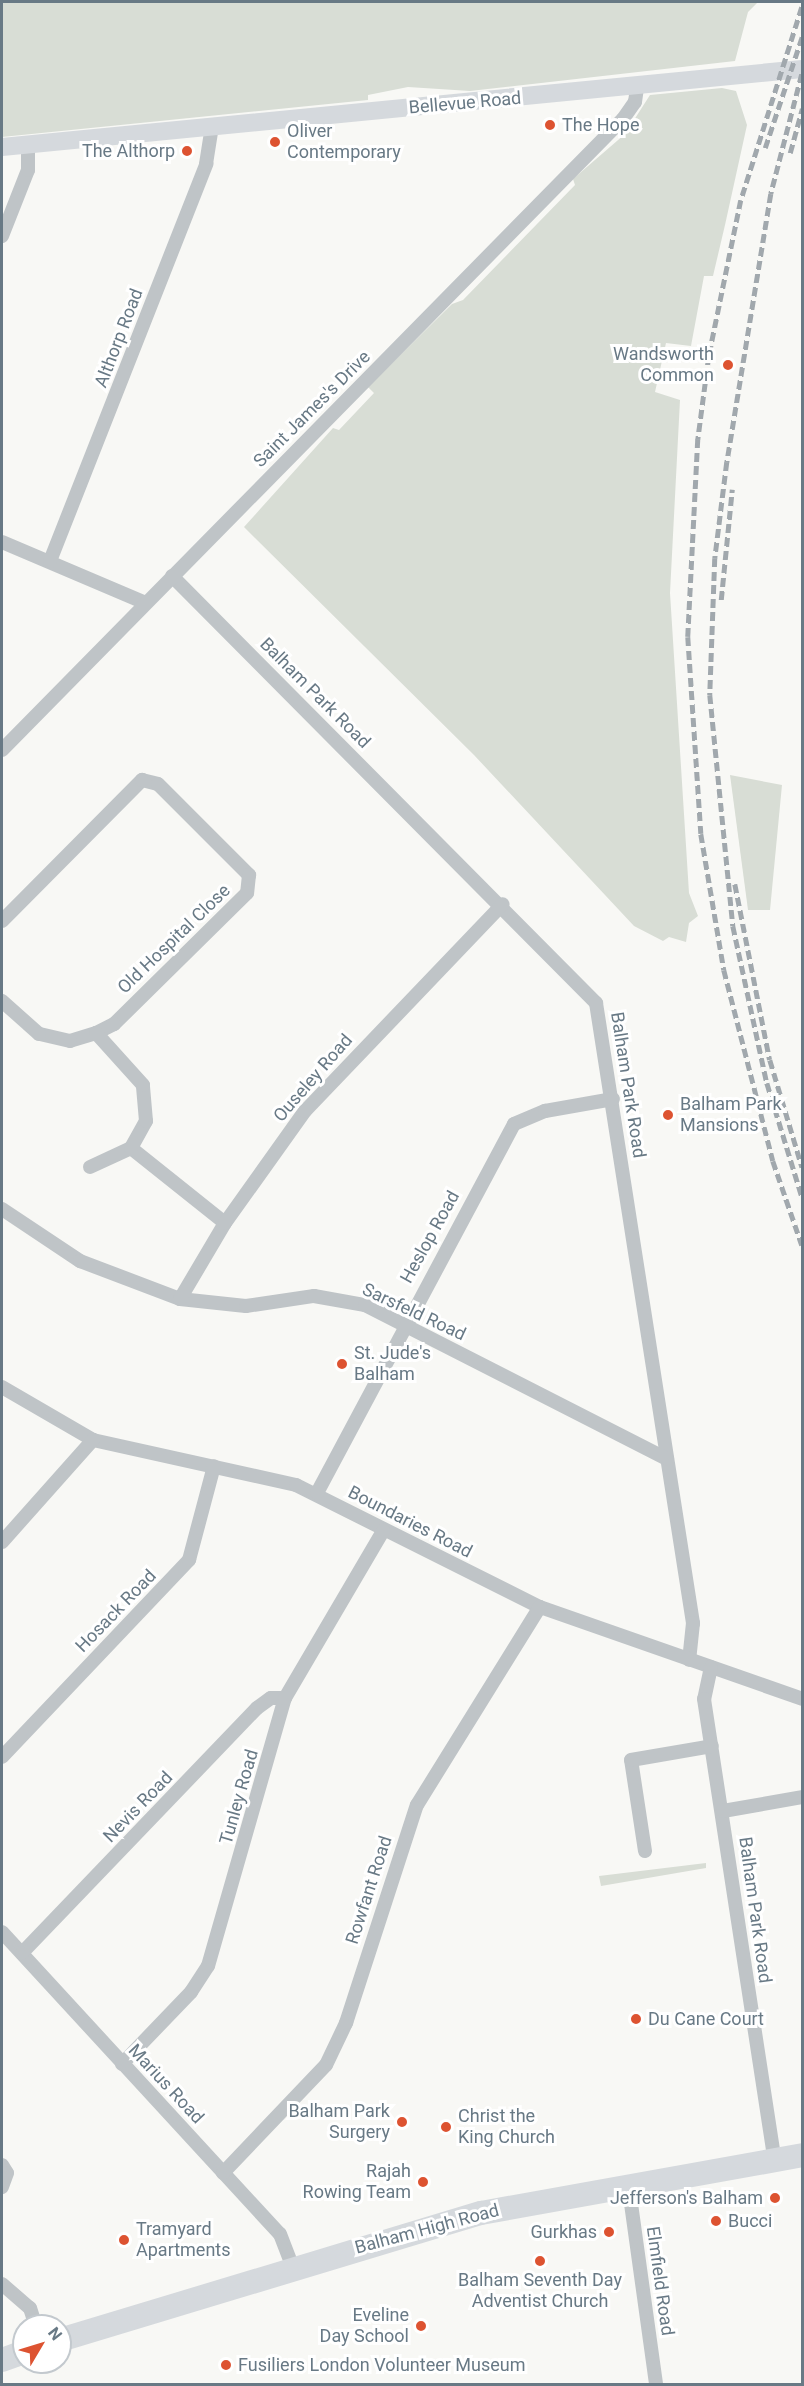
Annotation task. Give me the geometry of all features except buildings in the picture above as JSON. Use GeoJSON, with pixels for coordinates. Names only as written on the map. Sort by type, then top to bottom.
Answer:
{"type":"FeatureCollection","features":[{"type":"Feature","properties":{"kind":"highway","name":"Balham High Road"},"geometry":{"type":"LineString","coordinates":[[72,2336],[481,2213],[628,2182],[802,2155]]}},
{"type":"Feature","properties":{"kind":"main road","name":"Bellevue Road"},"geometry":{"type":"LineString","coordinates":[[2,147],[637,87],[802,69]]}},
{"type":"Feature","properties":{"kind":"street","name":"Saint James's Drive"},"geometry":{"type":"LineString","coordinates":[[2,750],[626,115],[637,87]]}},
{"type":"Feature","properties":{"kind":"street","name":"Althorp Road"},"geometry":{"type":"LineString","coordinates":[[50,561],[206,164],[212,126]]}},
{"type":"Feature","properties":{"kind":"street"},"geometry":{"type":"LineString","coordinates":[[2,236],[28,170],[28,144]]}},
{"type":"Feature","properties":{"kind":"street"},"geometry":{"type":"LineString","coordinates":[[2,543],[50,561],[146,603]]}},
{"type":"Feature","properties":{"kind":"street","name":"Balham Park Road"},"geometry":{"type":"LineString","coordinates":[[172,576],[503,904],[596,1003],[613,1099],[693,1623],[689,1660]]}},
{"type":"Feature","properties":{"kind":"street","name":"Old Hospital Close"},"geometry":{"type":"LineString","coordinates":[[2,921],[142,780],[158,784],[244,867],[247,893],[114,1023],[96,1033],[70,1041],[39,1034],[2,1001]]}},
{"type":"Feature","properties":{"kind":"street","name":"Ouseley Road"},"geometry":{"type":"LineString","coordinates":[[180,1299],[225,1222],[305,1111],[503,904]]}},
{"type":"Feature","properties":{"kind":"street"},"geometry":{"type":"LineString","coordinates":[[90,1167],[130,1148],[146,1121],[143,1085],[96,1033]]}},
{"type":"Feature","properties":{"kind":"street","name":"Heslop Road"},"geometry":{"type":"LineString","coordinates":[[316,1492],[514,1124],[545,1111],[613,1099]]}},
{"type":"Feature","properties":{"kind":"street"},"geometry":{"type":"LineString","coordinates":[[130,1148],[225,1222]]}},
{"type":"Feature","properties":{"kind":"street","name":"Sarsfeld Road"},"geometry":{"type":"LineString","coordinates":[[2,1209],[80,1262],[180,1299],[246,1306],[338,1298],[405,1323],[667,1459]]}},
{"type":"Feature","properties":{"kind":"street","name":"Boundaries Road"},"geometry":{"type":"LineString","coordinates":[[2,1387],[93,1440],[214,1466],[257,1472],[316,1492],[383,1531],[540,1606],[802,1699]]}},
{"type":"Feature","properties":{"kind":"street"},"geometry":{"type":"LineString","coordinates":[[2,1542],[93,1440]]}},
{"type":"Feature","properties":{"kind":"street","name":"Hosack Road"},"geometry":{"type":"LineString","coordinates":[[2,1757],[189,1560],[214,1466]]}},
{"type":"Feature","properties":{"kind":"street","name":"Tunley Road"},"geometry":{"type":"LineString","coordinates":[[123,2064],[191,1992],[208,1966],[285,1698],[383,1531]]}},
{"type":"Feature","properties":{"kind":"street","name":"Rowfant Road"},"geometry":{"type":"LineString","coordinates":[[223,2173],[326,2065],[346,2023],[417,1804],[540,1606]]}},
{"type":"Feature","properties":{"kind":"street","name":"Balham Park Road"},"geometry":{"type":"LineString","coordinates":[[711,1667],[704,1692],[774,2159]]}},
{"type":"Feature","properties":{"kind":"street","name":"Nevis Road"},"geometry":{"type":"LineString","coordinates":[[22,1953],[258,1708],[271,1698],[285,1698]]}},
{"type":"Feature","properties":{"kind":"street"},"geometry":{"type":"LineString","coordinates":[[645,1851],[631,1760],[712,1746]]}},
{"type":"Feature","properties":{"kind":"street"},"geometry":{"type":"LineString","coordinates":[[723,1810],[802,1797]]}},
{"type":"Feature","properties":{"kind":"street","name":"Marius Road"},"geometry":{"type":"LineString","coordinates":[[2,1932],[280,2234],[293,2268]]}},
{"type":"Feature","properties":{"kind":"street"},"geometry":{"type":"LineString","coordinates":[[2,2165],[7,2173],[2,2187]]}},
{"type":"Feature","properties":{"kind":"street","name":"Elmfield Road"},"geometry":{"type":"LineString","coordinates":[[628,2182],[656,2385]]}},
{"type":"Feature","properties":{"kind":"street"},"geometry":{"type":"LineString","coordinates":[[2,2284],[30,2308],[32,2314]]}},
{"type":"Feature","properties":{"kind":"shaded area"},"geometry":{"type":"Polygon","coordinates":[[[2,2],[758,2],[748,12],[735,61],[470,91],[408,87],[368,95],[368,100],[2,137],[2,2]]]}},
{"type":"Feature","properties":{"kind":"shaded area","name":"Wandsworth Common"},"geometry":{"type":"Polygon","coordinates":[[[722,88],[736,91],[747,125],[725,225],[713,276],[704,276],[691,346],[666,343],[655,392],[680,400],[670,593],[689,893],[698,916],[689,923],[686,942],[669,937],[663,941],[634,926],[474,755],[244,527],[333,428],[339,430],[374,393],[368,387],[452,304],[463,300],[575,185],[573,179],[625,134],[650,95],[722,88]]]}},
{"type":"Feature","properties":{"kind":"shaded area"},"geometry":{"type":"Polygon","coordinates":[[[730,775],[782,785],[770,910],[748,910],[730,775]]]}},
{"type":"Feature","properties":{"kind":"shaded area"},"geometry":{"type":"Polygon","coordinates":[[[706,1863],[706,1868],[601,1886],[599,1876],[706,1863]]]}},
{"type":"Feature","properties":{"kind":"railway"},"geometry":{"type":"LineString","coordinates":[[802,7],[741,200],[709,356],[698,439],[688,637],[701,834],[724,970],[773,1161],[802,1245]]}},
{"type":"Feature","properties":{"kind":"railway"},"geometry":{"type":"LineString","coordinates":[[765,148],[802,37]]}},
{"type":"Feature","properties":{"kind":"railway"},"geometry":{"type":"LineString","coordinates":[[802,74],[771,194],[727,462],[715,558],[710,695],[733,926],[767,1083],[802,1197]]}},
{"type":"Feature","properties":{"kind":"railway"},"geometry":{"type":"LineString","coordinates":[[790,153],[802,109]]}},
{"type":"Feature","properties":{"kind":"railway"},"geometry":{"type":"LineString","coordinates":[[721,600],[732,490]]}},
{"type":"Feature","properties":{"kind":"railway"},"geometry":{"type":"LineString","coordinates":[[735,884],[770,1060],[802,1167]]}},
{"type":"Feature","properties":{"kind":"place","name":"The Hope"},"geometry":{"type":"Point","coordinates":[550,125]}},
{"type":"Feature","properties":{"kind":"place","name":"Oliver Contemporary"},"geometry":{"type":"Point","coordinates":[275,142]}},
{"type":"Feature","properties":{"kind":"place","name":"The Althorp"},"geometry":{"type":"Point","coordinates":[187,151]}},
{"type":"Feature","properties":{"kind":"place","name":"Wandsworth Common"},"geometry":{"type":"Point","coordinates":[728,365]}},
{"type":"Feature","properties":{"kind":"place","name":"Balham Park Mansions"},"geometry":{"type":"Point","coordinates":[668,1115]}},
{"type":"Feature","properties":{"kind":"place","name":"St. Jude's Balham"},"geometry":{"type":"Point","coordinates":[342,1364]}},
{"type":"Feature","properties":{"kind":"place","name":"Du Cane Court"},"geometry":{"type":"Point","coordinates":[636,2019]}},
{"type":"Feature","properties":{"kind":"place","name":"Balham Park Surgery"},"geometry":{"type":"Point","coordinates":[402,2122]}},
{"type":"Feature","properties":{"kind":"place","name":"Christ the King Church"},"geometry":{"type":"Point","coordinates":[446,2127]}},
{"type":"Feature","properties":{"kind":"place","name":"Rajah Rowing Team"},"geometry":{"type":"Point","coordinates":[423,2182]}},
{"type":"Feature","properties":{"kind":"place","name":"Jefferson's Balham"},"geometry":{"type":"Point","coordinates":[775,2198]}},
{"type":"Feature","properties":{"kind":"place","name":"Bucci"},"geometry":{"type":"Point","coordinates":[716,2221]}},
{"type":"Feature","properties":{"kind":"place","name":"Gurkhas"},"geometry":{"type":"Point","coordinates":[609,2232]}},
{"type":"Feature","properties":{"kind":"place","name":"Tramyard Apartments"},"geometry":{"type":"Point","coordinates":[124,2240]}},
{"type":"Feature","properties":{"kind":"place","name":"Balham Seventh Day Adventist Church"},"geometry":{"type":"Point","coordinates":[540,2261]}},
{"type":"Feature","properties":{"kind":"place","name":"Eveline Day School"},"geometry":{"type":"Point","coordinates":[421,2326]}},
{"type":"Feature","properties":{"kind":"place","name":"Fusiliers London Volunteer Museum"},"geometry":{"type":"Point","coordinates":[226,2365]}}]}
